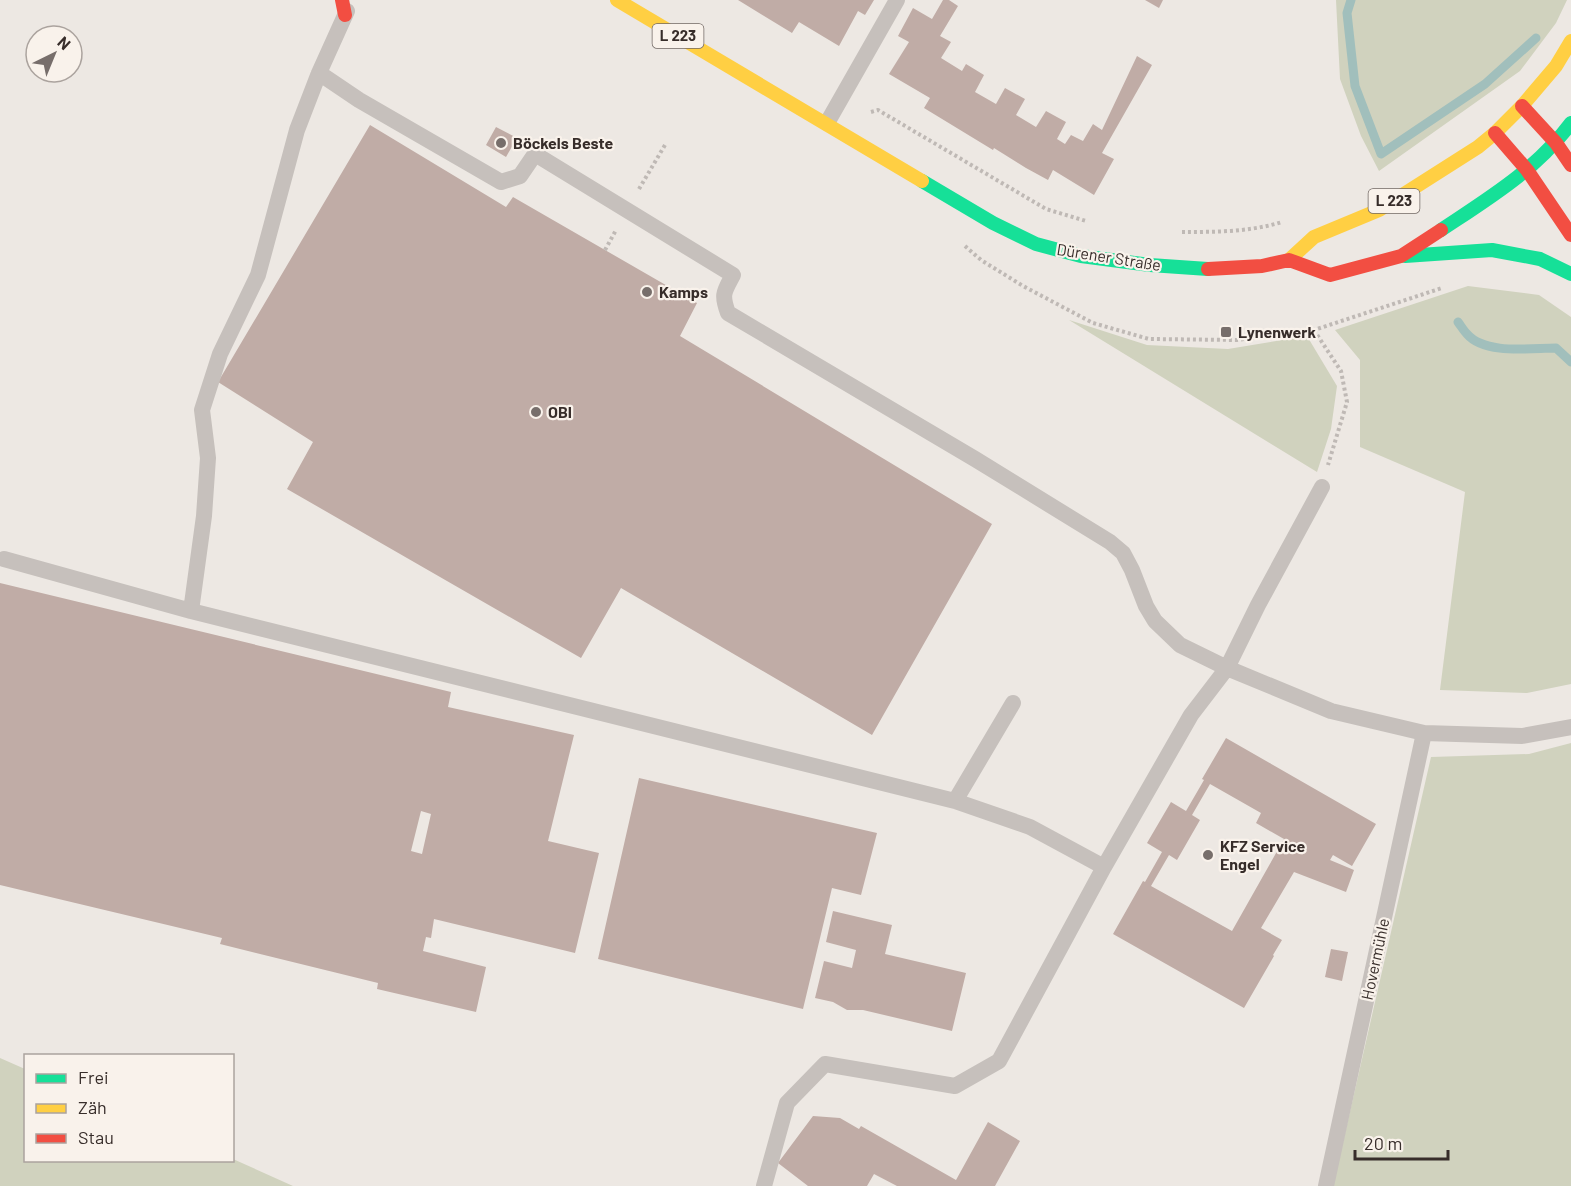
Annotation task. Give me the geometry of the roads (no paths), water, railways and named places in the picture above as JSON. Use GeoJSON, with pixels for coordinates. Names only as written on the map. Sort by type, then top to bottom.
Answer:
{"type":"FeatureCollection","features":[{"type":"Feature","properties":{"kind":"main road","name":"Dürener Straße"},"geometry":{"type":"LineString","coordinates":[[617,0],[993,223],[1036,244],[1081,256],[1150,265],[1209,269],[1262,266],[1289,261],[1330,275],[1401,256],[1527,170]]}},
{"type":"Feature","properties":{"kind":"main road"},"geometry":{"type":"LineString","coordinates":[[1571,41],[1556,66],[1495,133],[1527,170],[1571,235]]}},
{"type":"Feature","properties":{"kind":"main road"},"geometry":{"type":"LineString","coordinates":[[1522,106],[1556,143],[1571,165]]}},
{"type":"Feature","properties":{"kind":"main road"},"geometry":{"type":"LineString","coordinates":[[1556,143],[1571,123]]}},
{"type":"Feature","properties":{"kind":"main road","name":"L 223"},"geometry":{"type":"LineString","coordinates":[[1289,261],[1314,237],[1379,210],[1458,161],[1495,133]]}},
{"type":"Feature","properties":{"kind":"main road","name":"L 223"},"geometry":{"type":"LineString","coordinates":[[1527,170],[1556,143]]}},
{"type":"Feature","properties":{"kind":"main road"},"geometry":{"type":"LineString","coordinates":[[1401,256],[1492,249],[1540,259],[1571,274]]}},
{"type":"Feature","properties":{"kind":"lane"},"geometry":{"type":"LineString","coordinates":[[191,612],[204,516],[208,458],[202,410],[220,354],[258,275],[297,130],[344,8],[354,0]]}},
{"type":"Feature","properties":{"kind":"lane"},"geometry":{"type":"LineString","coordinates":[[827,123],[897,0]]}},
{"type":"Feature","properties":{"kind":"lane"},"geometry":{"type":"LineString","coordinates":[[319,73],[359,100],[501,182],[520,176],[535,154],[733,275],[724,292],[724,302],[728,313],[994,470],[1110,542],[1123,553],[1155,621],[1180,645],[1227,668],[1332,711],[1424,733],[1522,736],[1571,727]]}},
{"type":"Feature","properties":{"kind":"lane"},"geometry":{"type":"LineString","coordinates":[[764,1186],[787,1103],[825,1064],[955,1086],[999,1061],[1104,867],[1191,715],[1227,668],[1258,605],[1322,487]]}},
{"type":"Feature","properties":{"kind":"lane"},"geometry":{"type":"LineString","coordinates":[[4,559],[191,612],[955,801],[1030,827],[1104,867]]}},
{"type":"Feature","properties":{"kind":"lane"},"geometry":{"type":"LineString","coordinates":[[955,801],[1013,703]]}},
{"type":"Feature","properties":{"kind":"lane","name":"Hovermühle"},"geometry":{"type":"LineString","coordinates":[[1326,1186],[1424,733]]}},
{"type":"Feature","properties":{"kind":"waterway"},"geometry":{"type":"LineString","coordinates":[[1351,0],[1347,13],[1355,86],[1381,154],[1485,84],[1536,38]]}},
{"type":"Feature","properties":{"kind":"waterway"},"geometry":{"type":"LineString","coordinates":[[1458,322],[1475,341],[1485,345],[1509,349],[1556,348],[1571,362]]}},
{"type":"Feature","properties":{"kind":"place","name":"Böckels Beste"},"geometry":{"type":"Point","coordinates":[501,143]}},
{"type":"Feature","properties":{"kind":"place","name":"Kamps"},"geometry":{"type":"Point","coordinates":[647,292]}},
{"type":"Feature","properties":{"kind":"place","name":"Lynenwerk"},"geometry":{"type":"Point","coordinates":[1226,332]}},
{"type":"Feature","properties":{"kind":"place","name":"OBI"},"geometry":{"type":"Point","coordinates":[536,412]}},
{"type":"Feature","properties":{"kind":"place","name":"KFZ Service Engel"},"geometry":{"type":"Point","coordinates":[1208,855]}}]}
